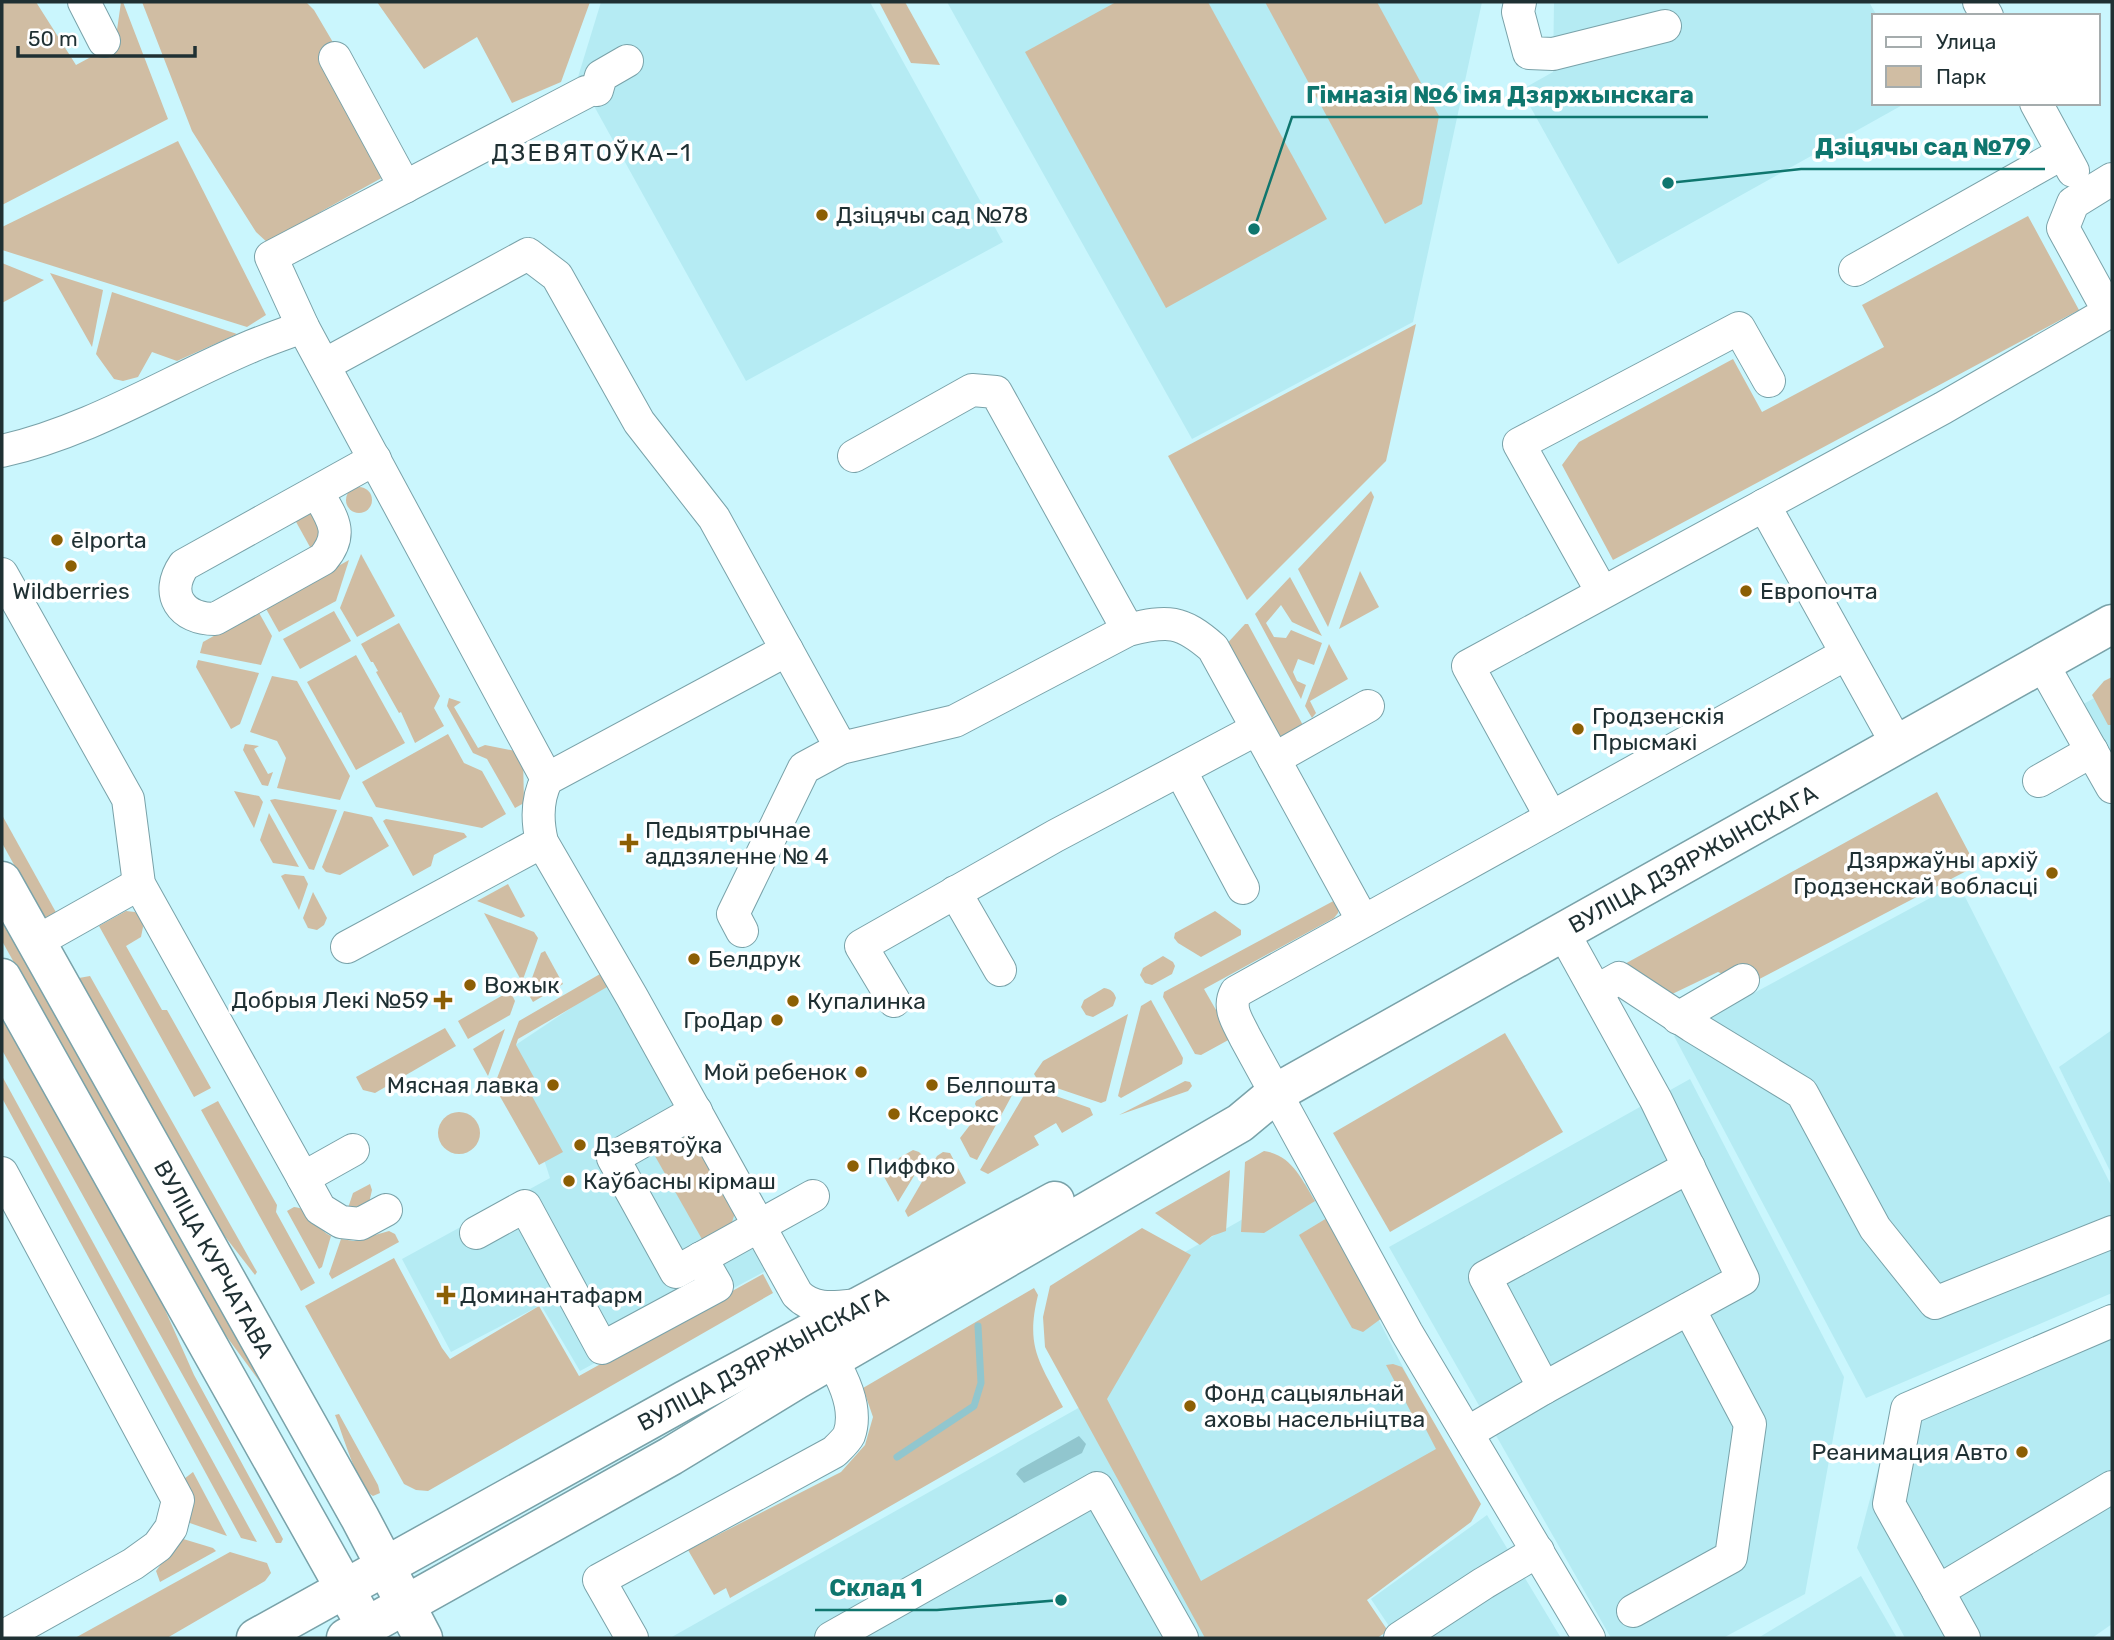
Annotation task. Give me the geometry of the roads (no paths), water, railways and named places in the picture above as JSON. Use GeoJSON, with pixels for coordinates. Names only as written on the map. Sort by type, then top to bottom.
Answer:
{"type":"FeatureCollection","features":[{"type":"Feature","properties":{"kind":"main road","name":"ВУЛІЦА ДЗЯРЖЫНСКАГА"},"geometry":{"type":"LineString","coordinates":[[362,1635],[415,1622],[671,1456],[1240,1123],[1276,1093],[2111,625]]}},
{"type":"Feature","properties":{"kind":"main road","name":"ВУЛІЦА КУРЧАТАВА"},"geometry":{"type":"LineString","coordinates":[[2,881],[415,1622]]}},
{"type":"Feature","properties":{"kind":"main road","name":"ВУЛІЦА КУРЧАТАВА"},"geometry":{"type":"LineString","coordinates":[[2,978],[346,1590],[362,1635]]}},
{"type":"Feature","properties":{"kind":"main road","name":"ВУЛІЦА ДЗЯРЖЫНСКАГА"},"geometry":{"type":"LineString","coordinates":[[256,1638],[779,1349],[1232,1105],[1276,1093]]}},
{"type":"Feature","properties":{"kind":"lane"},"geometry":{"type":"LineString","coordinates":[[84,2],[104,41]]}},
{"type":"Feature","properties":{"kind":"lane"},"geometry":{"type":"LineString","coordinates":[[1520,2],[1518,12],[1523,65],[1553,54],[1665,26]]}},
{"type":"Feature","properties":{"kind":"lane"},"geometry":{"type":"LineString","coordinates":[[334,58],[405,187]]}},
{"type":"Feature","properties":{"kind":"lane"},"geometry":{"type":"LineString","coordinates":[[547,779],[303,327],[271,257],[591,91],[601,76],[627,61]]}},
{"type":"Feature","properties":{"kind":"lane"},"geometry":{"type":"LineString","coordinates":[[1551,817],[1468,666],[1943,408],[2109,312],[2063,228],[2073,203],[2099,186],[2063,153],[2037,105]]}},
{"type":"Feature","properties":{"kind":"lane"},"geometry":{"type":"LineString","coordinates":[[1855,270],[2063,153]]}},
{"type":"Feature","properties":{"kind":"lane"},"geometry":{"type":"LineString","coordinates":[[324,365],[528,254],[557,276],[639,422],[714,518],[841,748]]}},
{"type":"Feature","properties":{"kind":"lane"},"geometry":{"type":"LineString","coordinates":[[2,451],[38,443],[123,407],[253,345],[303,327]]}},
{"type":"Feature","properties":{"kind":"lane"},"geometry":{"type":"LineString","coordinates":[[1602,592],[1519,444],[1739,328],[1769,381]]}},
{"type":"Feature","properties":{"kind":"lane"},"geometry":{"type":"LineString","coordinates":[[854,456],[972,390],[996,392],[1128,630]]}},
{"type":"Feature","properties":{"kind":"lane"},"geometry":{"type":"LineString","coordinates":[[317,492],[332,518],[336,533],[333,548],[323,559],[215,619],[199,619],[187,612],[178,601],[174,589],[176,576],[184,565],[375,458]]}},
{"type":"Feature","properties":{"kind":"lane"},"geometry":{"type":"LineString","coordinates":[[1764,505],[1897,744]]}},
{"type":"Feature","properties":{"kind":"lane"},"geometry":{"type":"LineString","coordinates":[[2,574],[128,799],[139,884],[320,1209],[341,1222],[360,1224],[386,1210]]}},
{"type":"Feature","properties":{"kind":"lane"},"geometry":{"type":"LineString","coordinates":[[742,931],[733,914],[804,768],[841,748],[955,721],[1128,630],[1159,622],[1178,625],[1213,648],[1363,921]]}},
{"type":"Feature","properties":{"kind":"lane"},"geometry":{"type":"LineString","coordinates":[[787,650],[547,779],[539,804],[539,826],[542,842],[794,1289],[804,1301],[818,1306],[834,1308],[863,1304]]}},
{"type":"Feature","properties":{"kind":"lane"},"geometry":{"type":"LineString","coordinates":[[1589,1638],[1407,1333],[1233,1013],[1231,1001],[1236,992],[1846,654]]}},
{"type":"Feature","properties":{"kind":"lane"},"geometry":{"type":"LineString","coordinates":[[2042,663],[2112,787]]}},
{"type":"Feature","properties":{"kind":"lane"},"geometry":{"type":"LineString","coordinates":[[1274,759],[1368,706]]}},
{"type":"Feature","properties":{"kind":"lane"},"geometry":{"type":"LineString","coordinates":[[894,1001],[861,946],[1055,836],[1257,729]]}},
{"type":"Feature","properties":{"kind":"lane"},"geometry":{"type":"LineString","coordinates":[[2039,781],[2092,751]]}},
{"type":"Feature","properties":{"kind":"lane"},"geometry":{"type":"LineString","coordinates":[[1180,770],[1243,888]]}},
{"type":"Feature","properties":{"kind":"lane"},"geometry":{"type":"LineString","coordinates":[[347,947],[542,842]]}},
{"type":"Feature","properties":{"kind":"lane"},"geometry":{"type":"LineString","coordinates":[[36,942],[139,884]]}},
{"type":"Feature","properties":{"kind":"lane"},"geometry":{"type":"LineString","coordinates":[[955,892],[1000,970]]}},
{"type":"Feature","properties":{"kind":"lane"},"geometry":{"type":"LineString","coordinates":[[1467,1433],[1743,1279],[1656,1100],[1563,932]]}},
{"type":"Feature","properties":{"kind":"lane"},"geometry":{"type":"LineString","coordinates":[[1596,991],[1619,978],[1678,1018],[1802,1093],[1875,1228],[1935,1303],[2112,1233]]}},
{"type":"Feature","properties":{"kind":"lane"},"geometry":{"type":"LineString","coordinates":[[1678,1018],[1743,980]]}},
{"type":"Feature","properties":{"kind":"lane"},"geometry":{"type":"LineString","coordinates":[[696,1111],[613,1158],[676,1272],[813,1196]]}},
{"type":"Feature","properties":{"kind":"lane"},"geometry":{"type":"LineString","coordinates":[[303,1178],[353,1150]]}},
{"type":"Feature","properties":{"kind":"lane"},"geometry":{"type":"LineString","coordinates":[[1544,1388],[1485,1277],[1689,1167]]}},
{"type":"Feature","properties":{"kind":"lane"},"geometry":{"type":"LineString","coordinates":[[2,1173],[178,1500],[171,1528],[158,1546],[132,1564],[2,1637]]}},
{"type":"Feature","properties":{"kind":"lane"},"geometry":{"type":"LineString","coordinates":[[475,1233],[525,1206],[602,1348],[717,1286],[701,1258]]}},
{"type":"Feature","properties":{"kind":"lane"},"geometry":{"type":"LineString","coordinates":[[779,1349],[792,1335],[797,1321],[794,1289]]}},
{"type":"Feature","properties":{"kind":"lane"},"geometry":{"type":"LineString","coordinates":[[1633,1611],[1731,1557],[1750,1424],[1689,1309]]}},
{"type":"Feature","properties":{"kind":"lane"},"geometry":{"type":"LineString","coordinates":[[1964,1638],[1889,1504],[1907,1409],[2112,1321]]}},
{"type":"Feature","properties":{"kind":"lane"},"geometry":{"type":"LineString","coordinates":[[632,1638],[599,1580],[834,1452],[848,1437],[852,1416],[842,1378],[832,1360]]}},
{"type":"Feature","properties":{"kind":"lane"},"geometry":{"type":"LineString","coordinates":[[831,1638],[1097,1488],[1182,1638]]}},
{"type":"Feature","properties":{"kind":"lane"},"geometry":{"type":"LineString","coordinates":[[1938,1591],[2112,1488]]}},
{"type":"Feature","properties":{"kind":"lane"},"geometry":{"type":"LineString","coordinates":[[1401,1638],[1538,1551]]}},
{"type":"Feature","properties":{"kind":"waterway"},"geometry":{"type":"LineString","coordinates":[[897,1457],[974,1406],[981,1383],[978,1326]]}},
{"type":"Feature","properties":{"kind":"place","name":"Дзіцячы сад №79"},"geometry":{"type":"Point","coordinates":[1668,183]}},
{"type":"Feature","properties":{"kind":"place","name":"Дзіцячы сад №78"},"geometry":{"type":"Point","coordinates":[822,215]}},
{"type":"Feature","properties":{"kind":"place","name":"Гімназія №6 імя Дзяржынскага"},"geometry":{"type":"Point","coordinates":[1254,229]}},
{"type":"Feature","properties":{"kind":"place","name":"ēlporta"},"geometry":{"type":"Point","coordinates":[57,540]}},
{"type":"Feature","properties":{"kind":"place","name":"Wildberries"},"geometry":{"type":"Point","coordinates":[71,566]}},
{"type":"Feature","properties":{"kind":"place","name":"Европочта"},"geometry":{"type":"Point","coordinates":[1746,591]}},
{"type":"Feature","properties":{"kind":"place","name":"Гродзенскія Прысмакі"},"geometry":{"type":"Point","coordinates":[1578,729]}},
{"type":"Feature","properties":{"kind":"place","name":"Педыятрычнае аддзяленне № 4"},"geometry":{"type":"Point","coordinates":[629,843]}},
{"type":"Feature","properties":{"kind":"place","name":"Дзяржаўны архіў Гродзенскай вобласці"},"geometry":{"type":"Point","coordinates":[2052,873]}},
{"type":"Feature","properties":{"kind":"place","name":"Белдрук"},"geometry":{"type":"Point","coordinates":[694,959]}},
{"type":"Feature","properties":{"kind":"place","name":"Вожык"},"geometry":{"type":"Point","coordinates":[470,985]}},
{"type":"Feature","properties":{"kind":"place","name":"Добрыя Лекі №59"},"geometry":{"type":"Point","coordinates":[443,1000]}},
{"type":"Feature","properties":{"kind":"place","name":"Купалинка"},"geometry":{"type":"Point","coordinates":[793,1001]}},
{"type":"Feature","properties":{"kind":"place","name":"ГроДар"},"geometry":{"type":"Point","coordinates":[777,1020]}},
{"type":"Feature","properties":{"kind":"place","name":"Мой ребенок"},"geometry":{"type":"Point","coordinates":[861,1072]}},
{"type":"Feature","properties":{"kind":"place","name":"Мясная лавка"},"geometry":{"type":"Point","coordinates":[553,1085]}},
{"type":"Feature","properties":{"kind":"place","name":"Белпошта"},"geometry":{"type":"Point","coordinates":[932,1085]}},
{"type":"Feature","properties":{"kind":"place","name":"Ксерокс"},"geometry":{"type":"Point","coordinates":[894,1114]}},
{"type":"Feature","properties":{"kind":"place","name":"Дзевятоўка"},"geometry":{"type":"Point","coordinates":[580,1145]}},
{"type":"Feature","properties":{"kind":"place","name":"Пиффко"},"geometry":{"type":"Point","coordinates":[853,1166]}},
{"type":"Feature","properties":{"kind":"place","name":"Каўбасны кірмаш"},"geometry":{"type":"Point","coordinates":[569,1181]}},
{"type":"Feature","properties":{"kind":"place","name":"Доминантафарм"},"geometry":{"type":"Point","coordinates":[446,1295]}},
{"type":"Feature","properties":{"kind":"place","name":"Фонд сацыяльнай аховы насельніцтва"},"geometry":{"type":"Point","coordinates":[1190,1406]}},
{"type":"Feature","properties":{"kind":"place","name":"Реанимация Авто"},"geometry":{"type":"Point","coordinates":[2022,1452]}},
{"type":"Feature","properties":{"kind":"place","name":"Склад 1"},"geometry":{"type":"Point","coordinates":[1061,1600]}},
{"type":"Feature","properties":{"kind":"district","name":"ДЗЕВЯТОЎКА–1"},"geometry":{"type":"Point","coordinates":[592,153]}}]}
